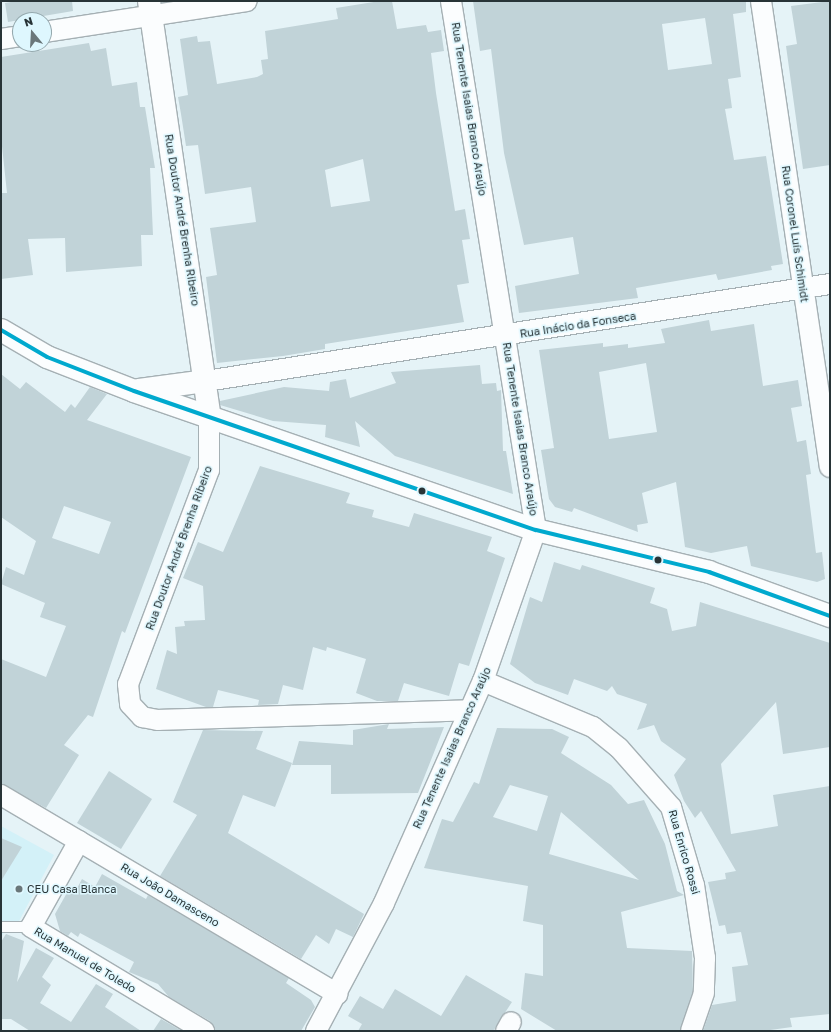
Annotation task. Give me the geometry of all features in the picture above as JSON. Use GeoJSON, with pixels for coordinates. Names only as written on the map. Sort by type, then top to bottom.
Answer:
{"type":"FeatureCollection","features":[{"type":"Feature","properties":{"kind":"street"},"geometry":{"type":"LineString","coordinates":[[52,30],[150,8],[247,1]]}},
{"type":"Feature","properties":{"kind":"street","name":"Rua Tenente Isaias Branco Araújo"},"geometry":{"type":"LineString","coordinates":[[316,1031],[338,994],[384,903],[482,681],[536,530],[451,1]]}},
{"type":"Feature","properties":{"kind":"street","name":"Rua Coronel Luís Schimidt"},"geometry":{"type":"LineString","coordinates":[[761,1],[830,467]]}},
{"type":"Feature","properties":{"kind":"street","name":"Rua Doutor André Brenha Ribeiro"},"geometry":{"type":"LineString","coordinates":[[150,8],[206,381],[209,414],[210,470],[128,684],[130,704],[142,717],[158,720],[468,710]]}},
{"type":"Feature","properties":{"kind":"street"},"geometry":{"type":"LineString","coordinates":[[1,39],[12,37]]}},
{"type":"Feature","properties":{"kind":"street","name":"Rua Inácio da Fonseca"},"geometry":{"type":"LineString","coordinates":[[206,381],[506,337],[830,284]]}},
{"type":"Feature","properties":{"kind":"street"},"geometry":{"type":"LineString","coordinates":[[1,330],[47,357],[134,391],[209,414],[536,530],[709,572],[830,616]]}},
{"type":"Feature","properties":{"kind":"street"},"geometry":{"type":"LineString","coordinates":[[134,391],[206,381]]}},
{"type":"Feature","properties":{"kind":"street","name":"Rua Enrico Rossi"},"geometry":{"type":"LineString","coordinates":[[482,681],[593,727],[619,748],[671,807],[694,885],[705,958],[704,993],[690,1031]]}},
{"type":"Feature","properties":{"kind":"street","name":"Rua João Damasceno"},"geometry":{"type":"LineString","coordinates":[[1,795],[338,994]]}},
{"type":"Feature","properties":{"kind":"street","name":"Rua Manuel de Toledo"},"geometry":{"type":"LineString","coordinates":[[79,841],[31,927],[204,1031]]}},
{"type":"Feature","properties":{"kind":"lane"},"geometry":{"type":"LineString","coordinates":[[1,927],[31,927]]}},
{"type":"Feature","properties":{"kind":"shaded area","name":"CEU Casa Blanca"},"geometry":{"type":"Polygon","coordinates":[[[1,826],[54,855],[18,923],[10,923],[1,937],[1,826]]]}},
{"type":"Feature","properties":{"kind":"building"},"geometry":{"type":"Polygon","coordinates":[[[17,1],[72,1],[73,11],[52,15],[52,12],[12,12],[12,21],[8,22],[5,3],[17,1]]]}},
{"type":"Feature","properties":{"kind":"building"},"geometry":{"type":"Polygon","coordinates":[[[380,1],[392,1],[397,29],[426,25],[428,32],[441,30],[444,51],[431,53],[436,93],[455,211],[465,209],[470,239],[462,240],[469,283],[457,285],[464,322],[325,344],[325,349],[283,356],[217,363],[206,277],[217,275],[210,228],[256,222],[251,187],[205,194],[198,145],[186,146],[178,97],[188,95],[180,39],[197,36],[198,42],[210,41],[217,84],[257,77],[263,74],[261,60],[268,59],[265,31],[338,19],[336,8],[380,1]],[[363,159],[325,170],[331,207],[370,201],[363,159]]]}},
{"type":"Feature","properties":{"kind":"building"},"geometry":{"type":"Polygon","coordinates":[[[473,1],[746,1],[746,12],[733,14],[741,77],[728,79],[732,108],[725,109],[734,160],[766,156],[783,264],[771,266],[772,270],[718,280],[716,274],[636,288],[638,298],[519,313],[515,286],[579,274],[573,237],[524,245],[504,153],[491,49],[480,51],[473,1]],[[705,18],[662,24],[668,70],[712,64],[705,18]]]}},
{"type":"Feature","properties":{"kind":"building"},"geometry":{"type":"Polygon","coordinates":[[[830,1],[830,165],[803,169],[786,46],[797,44],[791,6],[830,1]]]}},
{"type":"Feature","properties":{"kind":"building"},"geometry":{"type":"Polygon","coordinates":[[[89,43],[91,51],[106,48],[112,86],[137,82],[140,107],[145,107],[155,168],[150,168],[153,235],[141,235],[142,266],[66,272],[65,238],[28,239],[33,275],[1,279],[1,193],[7,193],[1,137],[1,57],[32,52],[52,52],[52,49],[89,43]]]}},
{"type":"Feature","properties":{"kind":"building"},"geometry":{"type":"Polygon","coordinates":[[[709,320],[711,331],[754,324],[763,386],[798,380],[802,406],[791,408],[797,442],[806,440],[811,474],[806,475],[816,553],[822,552],[825,579],[817,582],[751,566],[747,546],[711,553],[685,547],[676,482],[642,493],[648,523],[637,525],[638,532],[574,508],[572,512],[555,507],[549,499],[541,450],[554,448],[539,350],[603,343],[603,347],[628,344],[628,348],[665,343],[661,329],[709,320]],[[646,363],[599,372],[609,439],[657,432],[646,363]]]}},
{"type":"Feature","properties":{"kind":"building"},"geometry":{"type":"Polygon","coordinates":[[[480,365],[482,384],[496,383],[497,391],[501,390],[503,451],[506,451],[513,494],[395,456],[355,421],[360,447],[325,437],[326,425],[273,421],[220,405],[220,401],[284,387],[329,391],[330,382],[346,379],[350,398],[396,383],[391,372],[480,365]]]}},
{"type":"Feature","properties":{"kind":"building"},"geometry":{"type":"Polygon","coordinates":[[[1,374],[20,389],[26,382],[65,412],[71,404],[75,408],[90,387],[107,394],[87,420],[191,457],[125,633],[122,631],[93,717],[88,715],[64,745],[79,755],[46,808],[1,784],[1,659],[46,677],[66,626],[40,617],[45,603],[1,584],[6,567],[24,575],[36,541],[1,517],[1,374]],[[64,506],[52,538],[99,554],[111,522],[64,506]]]}},
{"type":"Feature","properties":{"kind":"building"},"geometry":{"type":"Polygon","coordinates":[[[260,466],[350,493],[346,503],[374,510],[372,517],[409,527],[414,513],[492,537],[487,551],[505,558],[469,666],[459,663],[449,696],[404,683],[398,701],[377,701],[356,693],[366,659],[327,647],[326,651],[313,647],[303,690],[283,685],[278,704],[258,705],[259,700],[218,690],[213,707],[206,707],[156,689],[167,650],[177,654],[175,627],[185,626],[184,621],[205,620],[203,586],[183,578],[198,542],[223,552],[260,466]]]}},
{"type":"Feature","properties":{"kind":"building"},"geometry":{"type":"Polygon","coordinates":[[[554,562],[580,570],[582,565],[655,588],[650,603],[667,609],[672,631],[696,626],[700,602],[830,643],[830,747],[783,754],[776,702],[721,764],[731,834],[778,826],[773,795],[830,786],[830,1014],[790,1018],[792,1027],[763,1031],[703,1031],[712,1005],[736,1001],[732,967],[748,965],[741,932],[727,934],[725,925],[719,926],[708,882],[726,879],[725,873],[736,871],[701,811],[695,818],[684,801],[674,775],[686,759],[661,741],[654,725],[637,730],[647,704],[617,694],[612,686],[607,691],[574,679],[568,695],[535,683],[510,664],[530,597],[542,602],[554,562]]]}},
{"type":"Feature","properties":{"kind":"building"},"geometry":{"type":"Polygon","coordinates":[[[389,724],[387,729],[444,727],[418,793],[331,794],[331,765],[292,765],[299,741],[353,745],[353,730],[389,724]]]}},
{"type":"Feature","properties":{"kind":"building"},"geometry":{"type":"Polygon","coordinates":[[[497,728],[552,729],[569,737],[561,753],[611,785],[628,804],[644,800],[665,844],[677,891],[684,895],[621,912],[627,948],[692,951],[693,991],[680,1031],[557,1031],[521,1009],[525,973],[543,976],[543,925],[523,921],[528,886],[424,868],[442,819],[453,822],[474,782],[479,784],[497,728]],[[510,785],[493,817],[537,831],[548,796],[510,785]],[[561,812],[549,854],[639,880],[561,812]]]}},
{"type":"Feature","properties":{"kind":"building"},"geometry":{"type":"Polygon","coordinates":[[[203,730],[263,731],[256,749],[292,763],[275,807],[243,795],[228,833],[364,914],[353,937],[336,929],[329,944],[316,935],[301,959],[160,876],[197,815],[173,802],[203,730]]]}},
{"type":"Feature","properties":{"kind":"building"},"geometry":{"type":"Polygon","coordinates":[[[109,771],[152,799],[121,849],[77,823],[109,771]]]}},
{"type":"Feature","properties":{"kind":"building"},"geometry":{"type":"Polygon","coordinates":[[[1,838],[22,847],[1,881],[1,838]]]}},
{"type":"Feature","properties":{"kind":"building"},"geometry":{"type":"Polygon","coordinates":[[[102,874],[146,899],[148,895],[289,978],[286,983],[311,1000],[315,1007],[301,1031],[215,1031],[210,1021],[169,997],[158,984],[129,972],[134,962],[80,933],[78,937],[71,932],[68,936],[60,931],[55,914],[68,891],[74,894],[82,879],[95,887],[102,874]]]}},
{"type":"Feature","properties":{"kind":"building"},"geometry":{"type":"Polygon","coordinates":[[[6,934],[24,941],[17,982],[36,948],[54,958],[42,977],[51,985],[40,1003],[71,1022],[96,984],[113,994],[105,1007],[141,1031],[30,1031],[11,1019],[1,1019],[1,942],[6,934]]]}},
{"type":"Feature","properties":{"kind":"building"},"geometry":{"type":"Polygon","coordinates":[[[466,975],[512,1002],[493,1031],[358,1031],[362,1024],[348,1016],[360,996],[383,1009],[395,989],[441,1016],[466,975]]]}},
{"type":"Feature","properties":{"kind":"building"},"geometry":{"type":"Polygon","coordinates":[[[161,1019],[182,1031],[153,1031],[161,1019]]]}},
{"type":"Feature","properties":{"kind":"transit line"},"geometry":{"type":"LineString","coordinates":[[1,330],[47,357],[134,391],[536,530],[709,572],[830,616]]}},
{"type":"Feature","properties":{"kind":"place","name":"CEU Casa Blanca"},"geometry":{"type":"Point","coordinates":[19,889]}}]}
